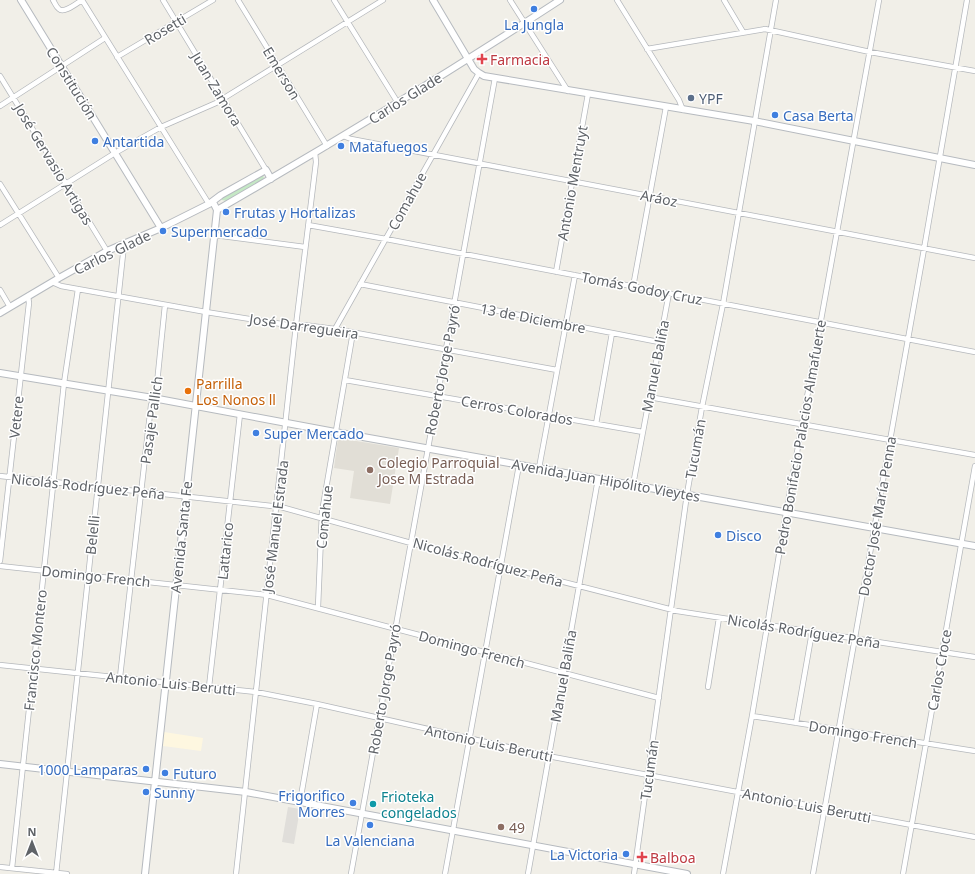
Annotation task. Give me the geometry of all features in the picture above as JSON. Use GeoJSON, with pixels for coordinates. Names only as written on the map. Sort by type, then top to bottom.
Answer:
{"type":"FeatureCollection","features":[{"type":"Feature","properties":{"kind":"street","name":"Constitución"},"geometry":{"type":"LineString","coordinates":[[21,0],[161,228]]}},
{"type":"Feature","properties":{"kind":"street"},"geometry":{"type":"LineString","coordinates":[[53,0],[59,9],[62,10],[66,10],[82,0],[160,128],[217,210]]}},
{"type":"Feature","properties":{"kind":"street","name":"Juan Zamora"},"geometry":{"type":"LineString","coordinates":[[163,0],[271,179]]}},
{"type":"Feature","properties":{"kind":"street","name":"Rosetti"},"geometry":{"type":"LineString","coordinates":[[117,57],[213,0]]}},
{"type":"Feature","properties":{"kind":"street","name":"Emerson"},"geometry":{"type":"LineString","coordinates":[[238,0],[327,146]]}},
{"type":"Feature","properties":{"kind":"street"},"geometry":{"type":"LineString","coordinates":[[334,0],[398,103]]}},
{"type":"Feature","properties":{"kind":"street"},"geometry":{"type":"LineString","coordinates":[[0,225],[115,153],[160,128],[223,99],[383,0]]}},
{"type":"Feature","properties":{"kind":"street"},"geometry":{"type":"LineString","coordinates":[[433,0],[478,73],[495,78],[568,91],[754,121],[975,165]]}},
{"type":"Feature","properties":{"kind":"street"},"geometry":{"type":"LineString","coordinates":[[510,0],[568,91]]}},
{"type":"Feature","properties":{"kind":"street","name":"Carlos Glade"},"geometry":{"type":"LineString","coordinates":[[217,210],[398,103],[560,0]]}},
{"type":"Feature","properties":{"kind":"street"},"geometry":{"type":"LineString","coordinates":[[617,0],[679,100],[683,110]]}},
{"type":"Feature","properties":{"kind":"street"},"geometry":{"type":"LineString","coordinates":[[724,0],[743,32]]}},
{"type":"Feature","properties":{"kind":"street"},"geometry":{"type":"LineString","coordinates":[[754,121],[776,0]]}},
{"type":"Feature","properties":{"kind":"street","name":"Pedro Bonifacio Palacios Almafuerte"},"geometry":{"type":"LineString","coordinates":[[723,874],[752,716],[786,513],[879,0]]}},
{"type":"Feature","properties":{"kind":"street","name":"Doctor José María Penna"},"geometry":{"type":"LineString","coordinates":[[813,874],[840,730],[967,0]]}},
{"type":"Feature","properties":{"kind":"street"},"geometry":{"type":"LineString","coordinates":[[647,49],[760,29],[870,52],[975,71]]}},
{"type":"Feature","properties":{"kind":"street"},"geometry":{"type":"LineString","coordinates":[[0,106],[105,38]]}},
{"type":"Feature","properties":{"kind":"street","name":"Comahue"},"geometry":{"type":"LineString","coordinates":[[335,329],[478,73]]}},
{"type":"Feature","properties":{"kind":"street","name":"José Gervasio Artigas"},"geometry":{"type":"LineString","coordinates":[[0,76],[107,251]]}},
{"type":"Feature","properties":{"kind":"street","name":"Roberto Jorge Payró"},"geometry":{"type":"LineString","coordinates":[[351,874],[394,628],[411,543],[436,396],[495,78]]}},
{"type":"Feature","properties":{"kind":"street","name":"Antonio Mentruyt"},"geometry":{"type":"LineString","coordinates":[[556,272],[588,94]]}},
{"type":"Feature","properties":{"kind":"street"},"geometry":{"type":"LineString","coordinates":[[633,287],[666,107]]}},
{"type":"Feature","properties":{"kind":"street","name":"Tucumán"},"geometry":{"type":"LineString","coordinates":[[634,874],[687,494],[702,407],[723,304],[754,121]]}},
{"type":"Feature","properties":{"kind":"street","name":"Aráoz"},"geometry":{"type":"LineString","coordinates":[[343,136],[351,139],[572,182],[975,258]]}},
{"type":"Feature","properties":{"kind":"street","name":"José Manuel Estrada"},"geometry":{"type":"LineString","coordinates":[[236,874],[296,325],[316,162],[315,153]]}},
{"type":"Feature","properties":{"kind":"street","name":"Carlos Glade"},"geometry":{"type":"LineString","coordinates":[[0,313],[107,251],[161,228],[211,203],[221,195],[266,170]]}},
{"type":"Feature","properties":{"kind":"street"},"geometry":{"type":"LineString","coordinates":[[0,184],[59,278]]}},
{"type":"Feature","properties":{"kind":"street","name":"Avenida Santa Fe"},"geometry":{"type":"LineString","coordinates":[[145,874],[217,210]]}},
{"type":"Feature","properties":{"kind":"street","name":"Tomás Godoy Cruz"},"geometry":{"type":"LineString","coordinates":[[308,225],[386,238],[975,352]]}},
{"type":"Feature","properties":{"kind":"street"},"geometry":{"type":"LineString","coordinates":[[214,235],[305,248]]}},
{"type":"Feature","properties":{"kind":"street","name":"Belelli"},"geometry":{"type":"LineString","coordinates":[[56,873],[124,245]]}},
{"type":"Feature","properties":{"kind":"street"},"geometry":{"type":"LineString","coordinates":[[539,468],[575,275]]}},
{"type":"Feature","properties":{"kind":"street","name":"José Darregueira"},"geometry":{"type":"LineString","coordinates":[[52,282],[61,286],[165,305],[296,325],[354,332],[557,370]]}},
{"type":"Feature","properties":{"kind":"street","name":"13 de Diciembre"},"geometry":{"type":"LineString","coordinates":[[360,284],[660,342]]}},
{"type":"Feature","properties":{"kind":"street","name":"Francisco Montero"},"geometry":{"type":"LineString","coordinates":[[12,868],[64,383],[78,289]]}},
{"type":"Feature","properties":{"kind":"street"},"geometry":{"type":"LineString","coordinates":[[0,290],[10,307]]}},
{"type":"Feature","properties":{"kind":"street","name":"Manuel Baliña"},"geometry":{"type":"LineString","coordinates":[[633,485],[669,293]]}},
{"type":"Feature","properties":{"kind":"street","name":"Vetere"},"geometry":{"type":"LineString","coordinates":[[0,561],[28,296]]}},
{"type":"Feature","properties":{"kind":"street","name":"Pasaje Pallich"},"geometry":{"type":"LineString","coordinates":[[120,677],[151,405],[156,393],[165,305]]}},
{"type":"Feature","properties":{"kind":"street","name":"Comahue"},"geometry":{"type":"LineString","coordinates":[[318,607],[321,518],[335,432],[354,332]]}},
{"type":"Feature","properties":{"kind":"street"},"geometry":{"type":"LineString","coordinates":[[596,424],[612,333]]}},
{"type":"Feature","properties":{"kind":"street","name":"Avenida Juan Hipólito Vieytes"},"geometry":{"type":"LineString","coordinates":[[0,373],[108,390],[427,449],[975,546]]}},
{"type":"Feature","properties":{"kind":"street","name":"Cerros Colorados"},"geometry":{"type":"LineString","coordinates":[[345,380],[643,432]]}},
{"type":"Feature","properties":{"kind":"street"},"geometry":{"type":"LineString","coordinates":[[649,397],[975,455]]}},
{"type":"Feature","properties":{"kind":"street","name":"Lattarico"},"geometry":{"type":"LineString","coordinates":[[209,687],[240,414]]}},
{"type":"Feature","properties":{"kind":"street"},"geometry":{"type":"LineString","coordinates":[[445,874],[471,738],[519,465]]}},
{"type":"Feature","properties":{"kind":"street","name":"Carlos Croce"},"geometry":{"type":"LineString","coordinates":[[903,874],[975,466]]}},
{"type":"Feature","properties":{"kind":"street","name":"Nicolás Rodríguez Peña"},"geometry":{"type":"LineString","coordinates":[[0,476],[277,506],[411,543],[671,610],[975,657]]}},
{"type":"Feature","properties":{"kind":"street","name":"Manuel Baliña"},"geometry":{"type":"LineString","coordinates":[[528,874],[598,479]]}},
{"type":"Feature","properties":{"kind":"street","name":"Domingo French"},"geometry":{"type":"LineString","coordinates":[[0,566],[267,594],[659,698]]}},
{"type":"Feature","properties":{"kind":"street"},"geometry":{"type":"LineString","coordinates":[[708,687],[719,618]]}},
{"type":"Feature","properties":{"kind":"street"},"geometry":{"type":"LineString","coordinates":[[796,723],[812,632]]}},
{"type":"Feature","properties":{"kind":"street","name":"Antonio Luis Berutti"},"geometry":{"type":"LineString","coordinates":[[0,665],[256,692],[317,704],[548,756],[975,837]]}},
{"type":"Feature","properties":{"kind":"street"},"geometry":{"type":"LineString","coordinates":[[300,802],[317,704]]}},
{"type":"Feature","properties":{"kind":"street","name":"Domingo French"},"geometry":{"type":"LineString","coordinates":[[752,716],[975,751]]}},
{"type":"Feature","properties":{"kind":"street"},"geometry":{"type":"LineString","coordinates":[[0,764],[246,792],[687,874]]}},
{"type":"Feature","properties":{"kind":"street"},"geometry":{"type":"LineString","coordinates":[[0,867],[67,874]]}},
{"type":"Feature","properties":{"kind":"shaded area","name":"Colegio Parroquial Jose M Estrada"},"geometry":{"type":"Polygon","coordinates":[[[338,438],[399,448],[390,504],[350,498],[354,471],[334,468],[338,438]]]}},
{"type":"Feature","properties":{"kind":"shaded area"},"geometry":{"type":"Polygon","coordinates":[[[164,732],[203,738],[201,751],[163,746],[164,732]]]}},
{"type":"Feature","properties":{"kind":"shaded area"},"geometry":{"type":"Polygon","coordinates":[[[288,807],[300,809],[294,844],[282,842],[288,807]]]}},
{"type":"Feature","properties":{"kind":"green space"},"geometry":{"type":"Polygon","coordinates":[[[262,175],[264,177],[262,181],[227,201],[222,200],[222,197],[262,175]]]}},
{"type":"Feature","properties":{"kind":"place","name":"La Jungla"},"geometry":{"type":"Point","coordinates":[534,9]}},
{"type":"Feature","properties":{"kind":"place","name":"Farmacia"},"geometry":{"type":"Point","coordinates":[482,59]}},
{"type":"Feature","properties":{"kind":"place","name":"YPF"},"geometry":{"type":"Point","coordinates":[691,98]}},
{"type":"Feature","properties":{"kind":"place","name":"Casa Berta"},"geometry":{"type":"Point","coordinates":[775,115]}},
{"type":"Feature","properties":{"kind":"place","name":"Antartida"},"geometry":{"type":"Point","coordinates":[95,141]}},
{"type":"Feature","properties":{"kind":"place","name":"Matafuegos"},"geometry":{"type":"Point","coordinates":[341,146]}},
{"type":"Feature","properties":{"kind":"place","name":"Frutas y Hortalizas"},"geometry":{"type":"Point","coordinates":[226,212]}},
{"type":"Feature","properties":{"kind":"place","name":"Supermercado"},"geometry":{"type":"Point","coordinates":[163,231]}},
{"type":"Feature","properties":{"kind":"place","name":"Parrilla Los Nonos ll"},"geometry":{"type":"Point","coordinates":[188,391]}},
{"type":"Feature","properties":{"kind":"place","name":"Super Mercado"},"geometry":{"type":"Point","coordinates":[256,433]}},
{"type":"Feature","properties":{"kind":"place","name":"Colegio Parroquial Jose M Estrada"},"geometry":{"type":"Point","coordinates":[370,470]}},
{"type":"Feature","properties":{"kind":"place","name":"Disco"},"geometry":{"type":"Point","coordinates":[718,535]}},
{"type":"Feature","properties":{"kind":"place","name":"1000 Lamparas"},"geometry":{"type":"Point","coordinates":[146,769]}},
{"type":"Feature","properties":{"kind":"place","name":"Futuro"},"geometry":{"type":"Point","coordinates":[165,773]}},
{"type":"Feature","properties":{"kind":"place","name":"Sunny"},"geometry":{"type":"Point","coordinates":[146,792]}},
{"type":"Feature","properties":{"kind":"place","name":"Frigorifico Morres"},"geometry":{"type":"Point","coordinates":[353,803]}},
{"type":"Feature","properties":{"kind":"place","name":"Frioteka congelados"},"geometry":{"type":"Point","coordinates":[373,804]}},
{"type":"Feature","properties":{"kind":"place","name":"La Valenciana"},"geometry":{"type":"Point","coordinates":[370,825]}},
{"type":"Feature","properties":{"kind":"place","name":"49"},"geometry":{"type":"Point","coordinates":[501,827]}},
{"type":"Feature","properties":{"kind":"place","name":"La Victoria"},"geometry":{"type":"Point","coordinates":[626,854]}},
{"type":"Feature","properties":{"kind":"place","name":"Balboa"},"geometry":{"type":"Point","coordinates":[642,857]}}]}
